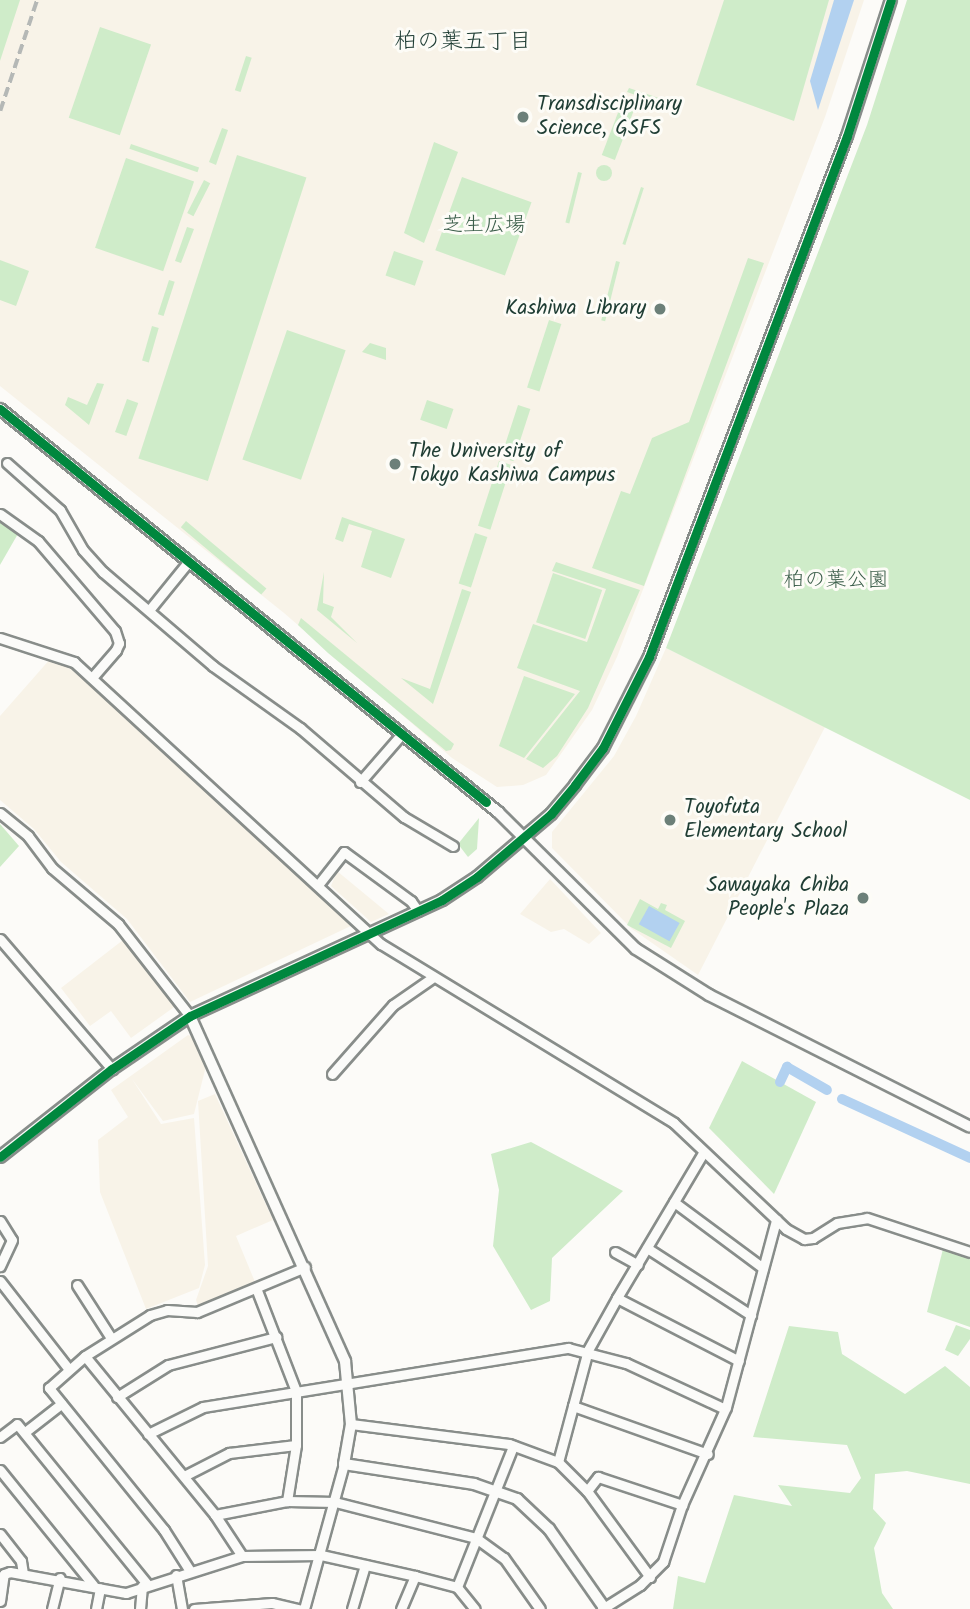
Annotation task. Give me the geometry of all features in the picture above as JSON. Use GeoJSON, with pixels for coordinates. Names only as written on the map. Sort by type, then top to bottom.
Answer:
{"type":"FeatureCollection","features":[{"type":"Feature","properties":{"kind":"street"},"geometry":{"type":"LineString","coordinates":[[0,1157],[112,1069],[190,1016],[418,911],[477,877],[551,814],[603,748],[649,657],[847,136],[891,0]]}},
{"type":"Feature","properties":{"kind":"street"},"geometry":{"type":"LineString","coordinates":[[0,408],[526,837],[602,919],[663,968],[970,1127]]}},
{"type":"Feature","properties":{"kind":"street"},"geometry":{"type":"LineString","coordinates":[[7,463],[60,510],[82,550],[103,572],[150,609],[213,666],[300,728],[404,817],[453,846]]}},
{"type":"Feature","properties":{"kind":"street"},"geometry":{"type":"LineString","coordinates":[[0,514],[38,541],[115,631],[119,643],[116,650],[92,677]]}},
{"type":"Feature","properties":{"kind":"street"},"geometry":{"type":"LineString","coordinates":[[150,609],[188,561]]}},
{"type":"Feature","properties":{"kind":"street"},"geometry":{"type":"LineString","coordinates":[[0,638],[63,656],[92,677],[370,934],[432,978],[674,1123],[776,1220],[804,1239],[836,1223],[867,1218],[970,1252]]}},
{"type":"Feature","properties":{"kind":"street"},"geometry":{"type":"LineString","coordinates":[[360,782],[400,736]]}},
{"type":"Feature","properties":{"kind":"street"},"geometry":{"type":"LineString","coordinates":[[0,813],[33,841],[52,868],[118,924],[190,1016],[338,1341],[350,1381],[351,1424],[344,1464],[321,1555],[302,1609],[272,1604],[194,1609]]}},
{"type":"Feature","properties":{"kind":"street"},"geometry":{"type":"LineString","coordinates":[[318,885],[344,852],[411,901],[418,911]]}},
{"type":"Feature","properties":{"kind":"street"},"geometry":{"type":"LineString","coordinates":[[0,939],[112,1069]]}},
{"type":"Feature","properties":{"kind":"street"},"geometry":{"type":"LineString","coordinates":[[332,1074],[393,1005],[432,978]]}},
{"type":"Feature","properties":{"kind":"street"},"geometry":{"type":"LineString","coordinates":[[558,1462],[588,1350],[703,1153]]}},
{"type":"Feature","properties":{"kind":"street"},"geometry":{"type":"LineString","coordinates":[[674,1202],[763,1268]]}},
{"type":"Feature","properties":{"kind":"street"},"geometry":{"type":"LineString","coordinates":[[344,1464],[496,1489],[533,1510],[603,1609],[650,1577],[663,1562],[682,1505],[708,1454],[725,1409],[776,1220]]}},
{"type":"Feature","properties":{"kind":"street"},"geometry":{"type":"LineString","coordinates":[[0,1221],[12,1240],[0,1266]]}},
{"type":"Feature","properties":{"kind":"street"},"geometry":{"type":"LineString","coordinates":[[647,1248],[751,1315]]}},
{"type":"Feature","properties":{"kind":"street"},"geometry":{"type":"LineString","coordinates":[[615,1252],[638,1265]]}},
{"type":"Feature","properties":{"kind":"street"},"geometry":{"type":"LineString","coordinates":[[190,1571],[164,1530],[49,1388],[68,1368],[85,1356],[159,1311],[197,1312],[305,1267]]}},
{"type":"Feature","properties":{"kind":"street"},"geometry":{"type":"LineString","coordinates":[[0,1280],[68,1368]]}},
{"type":"Feature","properties":{"kind":"street"},"geometry":{"type":"LineString","coordinates":[[77,1285],[111,1338]]}},
{"type":"Feature","properties":{"kind":"street"},"geometry":{"type":"LineString","coordinates":[[256,1288],[296,1391],[296,1445],[287,1501]]}},
{"type":"Feature","properties":{"kind":"street"},"geometry":{"type":"LineString","coordinates":[[617,1298],[739,1361]]}},
{"type":"Feature","properties":{"kind":"street"},"geometry":{"type":"LineString","coordinates":[[117,1397],[168,1365],[276,1337]]}},
{"type":"Feature","properties":{"kind":"street"},"geometry":{"type":"LineString","coordinates":[[148,1434],[203,1407],[540,1350],[588,1350],[725,1409]]}},
{"type":"Feature","properties":{"kind":"street"},"geometry":{"type":"LineString","coordinates":[[85,1356],[215,1515],[242,1556]]}},
{"type":"Feature","properties":{"kind":"street"},"geometry":{"type":"LineString","coordinates":[[25,1432],[61,1404]]}},
{"type":"Feature","properties":{"kind":"street"},"geometry":{"type":"LineString","coordinates":[[573,1406],[708,1454]]}},
{"type":"Feature","properties":{"kind":"street"},"geometry":{"type":"LineString","coordinates":[[0,1437],[17,1424],[25,1432],[144,1585],[140,1609]]}},
{"type":"Feature","properties":{"kind":"street"},"geometry":{"type":"LineString","coordinates":[[351,1424],[513,1446],[558,1462],[587,1492],[650,1577]]}},
{"type":"Feature","properties":{"kind":"street"},"geometry":{"type":"LineString","coordinates":[[184,1476],[229,1452],[296,1445]]}},
{"type":"Feature","properties":{"kind":"street"},"geometry":{"type":"LineString","coordinates":[[457,1587],[513,1446]]}},
{"type":"Feature","properties":{"kind":"street"},"geometry":{"type":"LineString","coordinates":[[0,1470],[96,1587],[96,1609]]}},
{"type":"Feature","properties":{"kind":"street"},"geometry":{"type":"LineString","coordinates":[[587,1492],[598,1477],[682,1505]]}},
{"type":"Feature","properties":{"kind":"street"},"geometry":{"type":"LineString","coordinates":[[215,1515],[287,1501],[335,1502],[477,1538],[504,1558],[540,1609]]}},
{"type":"Feature","properties":{"kind":"street"},"geometry":{"type":"LineString","coordinates":[[0,1534],[21,1561],[23,1574]]}},
{"type":"Feature","properties":{"kind":"street"},"geometry":{"type":"LineString","coordinates":[[0,1601],[2,1573],[60,1578],[126,1593],[144,1585],[242,1556],[321,1555],[457,1587],[475,1609]]}},
{"type":"Feature","properties":{"kind":"street"},"geometry":{"type":"LineString","coordinates":[[352,1609],[365,1565]]}},
{"type":"Feature","properties":{"kind":"street"},"geometry":{"type":"LineString","coordinates":[[176,1575],[182,1609]]}},
{"type":"Feature","properties":{"kind":"street"},"geometry":{"type":"LineString","coordinates":[[401,1609],[415,1576]]}},
{"type":"Feature","properties":{"kind":"street"},"geometry":{"type":"LineString","coordinates":[[52,1609],[60,1578]]}},
{"type":"Feature","properties":{"kind":"shaded area","name":"The University of Tokyo Kashiwa Campus"},"geometry":{"type":"Polygon","coordinates":[[[0,0],[864,0],[825,117],[617,657],[592,710],[546,775],[523,785],[497,787],[452,758],[284,613],[0,386],[0,0]]]}},
{"type":"Feature","properties":{"kind":"shaded area","name":"Toyofuta Elementary School"},"geometry":{"type":"Polygon","coordinates":[[[666,648],[825,727],[698,975],[632,929],[552,848],[552,832],[614,756],[636,716],[666,648]]]}},
{"type":"Feature","properties":{"kind":"shaded area"},"geometry":{"type":"Polygon","coordinates":[[[51,658],[80,674],[355,924],[190,1002],[127,919],[61,862],[34,829],[0,800],[0,716],[51,658]]]}},
{"type":"Feature","properties":{"kind":"shaded area"},"geometry":{"type":"Polygon","coordinates":[[[337,871],[389,914],[371,922],[331,886],[337,871]]]}},
{"type":"Feature","properties":{"kind":"shaded area"},"geometry":{"type":"Polygon","coordinates":[[[550,879],[601,933],[589,944],[564,929],[551,932],[520,914],[550,879]]]}},
{"type":"Feature","properties":{"kind":"shaded area"},"geometry":{"type":"Polygon","coordinates":[[[123,940],[177,1005],[131,1038],[111,1011],[90,1026],[61,988],[123,940]]]}},
{"type":"Feature","properties":{"kind":"shaded area"},"geometry":{"type":"Polygon","coordinates":[[[188,1035],[195,1038],[206,1066],[194,1114],[163,1121],[132,1079],[161,1124],[194,1118],[205,1265],[199,1288],[146,1309],[100,1192],[98,1140],[128,1117],[111,1090],[188,1035]]]}},
{"type":"Feature","properties":{"kind":"shaded area"},"geometry":{"type":"Polygon","coordinates":[[[215,1094],[273,1220],[236,1236],[255,1282],[198,1306],[196,1300],[208,1266],[198,1101],[215,1094]]]}},
{"type":"Feature","properties":{"kind":"green space"},"geometry":{"type":"Polygon","coordinates":[[[0,0],[20,0],[0,61],[0,0]]]}},
{"type":"Feature","properties":{"kind":"green space"},"geometry":{"type":"Polygon","coordinates":[[[724,0],[829,0],[794,121],[696,85],[724,0]]]}},
{"type":"Feature","properties":{"kind":"green space","name":"柏の葉公園"},"geometry":{"type":"Polygon","coordinates":[[[907,0],[970,0],[970,800],[666,648],[867,125],[907,0]]]}},
{"type":"Feature","properties":{"kind":"green space"},"geometry":{"type":"Polygon","coordinates":[[[100,27],[151,45],[120,135],[69,118],[100,27]]]}},
{"type":"Feature","properties":{"kind":"green space"},"geometry":{"type":"Polygon","coordinates":[[[246,56],[252,58],[241,92],[235,90],[246,56]]]}},
{"type":"Feature","properties":{"kind":"green space"},"geometry":{"type":"Polygon","coordinates":[[[629,88],[668,101],[667,106],[627,92],[629,88]]]}},
{"type":"Feature","properties":{"kind":"green space"},"geometry":{"type":"Polygon","coordinates":[[[624,97],[637,102],[615,160],[602,155],[624,97]]]}},
{"type":"Feature","properties":{"kind":"green space"},"geometry":{"type":"Polygon","coordinates":[[[222,128],[228,130],[216,165],[209,162],[222,128]]]}},
{"type":"Feature","properties":{"kind":"green space"},"geometry":{"type":"Polygon","coordinates":[[[434,142],[458,152],[424,243],[404,233],[434,142]]]}},
{"type":"Feature","properties":{"kind":"green space"},"geometry":{"type":"Polygon","coordinates":[[[131,144],[199,167],[197,172],[129,149],[131,144]]]}},
{"type":"Feature","properties":{"kind":"green space"},"geometry":{"type":"Polygon","coordinates":[[[237,155],[306,178],[208,481],[138,458],[237,155]]]}},
{"type":"Feature","properties":{"kind":"green space"},"geometry":{"type":"Polygon","coordinates":[[[126,158],[194,181],[163,271],[95,248],[126,158]]]}},
{"type":"Feature","properties":{"kind":"green space"},"geometry":{"type":"Polygon","coordinates":[[[601,165],[607,165],[612,173],[610,179],[601,181],[596,176],[596,170],[601,165]]]}},
{"type":"Feature","properties":{"kind":"green space"},"geometry":{"type":"Polygon","coordinates":[[[578,172],[582,173],[569,223],[565,222],[578,172]]]}},
{"type":"Feature","properties":{"kind":"green space","name":"芝生広場"},"geometry":{"type":"Polygon","coordinates":[[[462,177],[532,202],[505,276],[435,250],[462,177]]]}},
{"type":"Feature","properties":{"kind":"green space"},"geometry":{"type":"Polygon","coordinates":[[[204,180],[210,183],[193,216],[187,213],[204,180]]]}},
{"type":"Feature","properties":{"kind":"green space"},"geometry":{"type":"Polygon","coordinates":[[[641,187],[644,188],[625,245],[622,244],[641,187]]]}},
{"type":"Feature","properties":{"kind":"green space"},"geometry":{"type":"Polygon","coordinates":[[[187,227],[194,229],[181,263],[175,261],[187,227]]]}},
{"type":"Feature","properties":{"kind":"green space"},"geometry":{"type":"Polygon","coordinates":[[[394,251],[423,261],[415,286],[386,276],[394,251]]]}},
{"type":"Feature","properties":{"kind":"green space"},"geometry":{"type":"Polygon","coordinates":[[[748,258],[764,263],[644,586],[592,568],[621,491],[630,494],[652,438],[689,422],[748,258]]]}},
{"type":"Feature","properties":{"kind":"green space"},"geometry":{"type":"Polygon","coordinates":[[[0,260],[29,271],[16,306],[0,300],[0,260]]]}},
{"type":"Feature","properties":{"kind":"green space"},"geometry":{"type":"Polygon","coordinates":[[[616,261],[620,262],[605,321],[601,320],[616,261]]]}},
{"type":"Feature","properties":{"kind":"green space"},"geometry":{"type":"Polygon","coordinates":[[[169,280],[175,282],[164,316],[158,314],[169,280]]]}},
{"type":"Feature","properties":{"kind":"green space"},"geometry":{"type":"Polygon","coordinates":[[[549,320],[561,324],[539,392],[527,388],[549,320]]]}},
{"type":"Feature","properties":{"kind":"green space"},"geometry":{"type":"Polygon","coordinates":[[[152,326],[159,328],[149,363],[142,361],[152,326]]]}},
{"type":"Feature","properties":{"kind":"green space"},"geometry":{"type":"Polygon","coordinates":[[[287,330],[346,350],[301,480],[242,460],[287,330]]]}},
{"type":"Feature","properties":{"kind":"green space"},"geometry":{"type":"Polygon","coordinates":[[[370,343],[386,348],[386,360],[362,352],[370,343]]]}},
{"type":"Feature","properties":{"kind":"green space"},"geometry":{"type":"Polygon","coordinates":[[[97,383],[104,384],[89,425],[65,405],[68,397],[87,405],[97,383]]]}},
{"type":"Feature","properties":{"kind":"green space"},"geometry":{"type":"Polygon","coordinates":[[[127,399],[138,403],[126,436],[115,432],[127,399]]]}},
{"type":"Feature","properties":{"kind":"green space"},"geometry":{"type":"Polygon","coordinates":[[[427,400],[453,409],[447,429],[420,420],[427,400]]]}},
{"type":"Feature","properties":{"kind":"green space"},"geometry":{"type":"Polygon","coordinates":[[[518,405],[530,409],[513,461],[501,457],[518,405]]]}},
{"type":"Feature","properties":{"kind":"green space"},"geometry":{"type":"Polygon","coordinates":[[[499,461],[511,465],[490,530],[478,526],[499,461]]]}},
{"type":"Feature","properties":{"kind":"green space"},"geometry":{"type":"Polygon","coordinates":[[[0,517],[19,532],[0,565],[0,517]]]}},
{"type":"Feature","properties":{"kind":"green space"},"geometry":{"type":"Polygon","coordinates":[[[342,517],[405,539],[391,578],[361,567],[372,531],[349,524],[343,542],[335,539],[342,517]]]}},
{"type":"Feature","properties":{"kind":"green space"},"geometry":{"type":"Polygon","coordinates":[[[186,521],[266,588],[261,595],[181,527],[186,521]]]}},
{"type":"Feature","properties":{"kind":"green space"},"geometry":{"type":"Polygon","coordinates":[[[475,533],[487,537],[471,587],[459,583],[475,533]]]}},
{"type":"Feature","properties":{"kind":"green space"},"geometry":{"type":"Polygon","coordinates":[[[556,562],[640,590],[588,708],[557,756],[543,768],[526,759],[580,691],[517,668],[533,624],[587,642],[606,589],[552,571],[556,562]]]}},
{"type":"Feature","properties":{"kind":"green space"},"geometry":{"type":"Polygon","coordinates":[[[324,572],[323,603],[334,607],[331,617],[357,643],[317,610],[324,572]]]}},
{"type":"Feature","properties":{"kind":"green space"},"geometry":{"type":"Polygon","coordinates":[[[553,573],[602,590],[585,639],[536,622],[553,573]]]}},
{"type":"Feature","properties":{"kind":"green space"},"geometry":{"type":"Polygon","coordinates":[[[462,589],[471,592],[433,704],[401,678],[430,689],[462,589]]]}},
{"type":"Feature","properties":{"kind":"green space"},"geometry":{"type":"Polygon","coordinates":[[[301,618],[454,744],[451,750],[446,751],[328,653],[298,625],[301,618]]]}},
{"type":"Feature","properties":{"kind":"green space"},"geometry":{"type":"Polygon","coordinates":[[[524,676],[575,694],[524,758],[499,746],[524,676]]]}},
{"type":"Feature","properties":{"kind":"green space"},"geometry":{"type":"Polygon","coordinates":[[[479,818],[477,849],[468,857],[458,844],[479,818]]]}},
{"type":"Feature","properties":{"kind":"green space"},"geometry":{"type":"Polygon","coordinates":[[[0,824],[19,846],[0,867],[0,824]]]}},
{"type":"Feature","properties":{"kind":"green space"},"geometry":{"type":"Polygon","coordinates":[[[640,899],[658,909],[661,903],[667,905],[665,910],[685,921],[671,948],[627,925],[640,899]]]}},
{"type":"Feature","properties":{"kind":"green space"},"geometry":{"type":"Polygon","coordinates":[[[742,1061],[816,1102],[774,1194],[709,1128],[742,1061]]]}},
{"type":"Feature","properties":{"kind":"green space"},"geometry":{"type":"Polygon","coordinates":[[[531,1142],[623,1191],[552,1258],[550,1301],[531,1310],[493,1246],[499,1190],[491,1154],[531,1142]]]}},
{"type":"Feature","properties":{"kind":"green space"},"geometry":{"type":"Polygon","coordinates":[[[943,1249],[970,1257],[970,1327],[927,1312],[943,1249]]]}},
{"type":"Feature","properties":{"kind":"green space"},"geometry":{"type":"Polygon","coordinates":[[[956,1325],[970,1330],[970,1339],[958,1356],[945,1350],[956,1325]]]}},
{"type":"Feature","properties":{"kind":"green space"},"geometry":{"type":"Polygon","coordinates":[[[789,1326],[838,1332],[842,1354],[905,1394],[945,1366],[970,1387],[970,1484],[907,1471],[875,1474],[873,1509],[886,1523],[874,1548],[882,1593],[893,1609],[673,1609],[678,1576],[705,1583],[734,1495],[792,1506],[778,1485],[850,1493],[861,1478],[847,1445],[753,1437],[789,1326]]]}},
{"type":"Feature","properties":{"kind":"water"},"geometry":{"type":"Polygon","coordinates":[[[834,0],[854,0],[818,110],[810,81],[834,0]]]}},
{"type":"Feature","properties":{"kind":"water"},"geometry":{"type":"Polygon","coordinates":[[[649,906],[680,923],[669,941],[639,924],[649,906]]]}},
{"type":"Feature","properties":{"kind":"waterway"},"geometry":{"type":"LineString","coordinates":[[780,1082],[787,1067],[827,1090]]}},
{"type":"Feature","properties":{"kind":"waterway"},"geometry":{"type":"LineString","coordinates":[[842,1099],[970,1158]]}},
{"type":"Feature","properties":{"kind":"railway"},"geometry":{"type":"LineString","coordinates":[[0,111],[37,0]]}},
{"type":"Feature","properties":{"kind":"cycle path"},"geometry":{"type":"LineString","coordinates":[[0,1157],[112,1069],[190,1016],[442,900],[477,877],[551,814],[575,785],[603,748],[649,657],[847,136],[891,0]]}},
{"type":"Feature","properties":{"kind":"cycle path"},"geometry":{"type":"LineString","coordinates":[[0,409],[486,802]]}},
{"type":"Feature","properties":{"kind":"place","name":"Transdisciplinary Science, GSFS"},"geometry":{"type":"Point","coordinates":[523,117]}},
{"type":"Feature","properties":{"kind":"place","name":"Kashiwa Library"},"geometry":{"type":"Point","coordinates":[660,309]}},
{"type":"Feature","properties":{"kind":"place","name":"The University of Tokyo Kashiwa Campus"},"geometry":{"type":"Point","coordinates":[395,464]}},
{"type":"Feature","properties":{"kind":"place","name":"Toyofuta Elementary School"},"geometry":{"type":"Point","coordinates":[670,820]}},
{"type":"Feature","properties":{"kind":"place","name":"Sawayaka Chiba People's Plaza"},"geometry":{"type":"Point","coordinates":[863,898]}},
{"type":"Feature","properties":{"kind":"district","name":"柏の葉五丁目"},"geometry":{"type":"Point","coordinates":[463,42]}}]}
